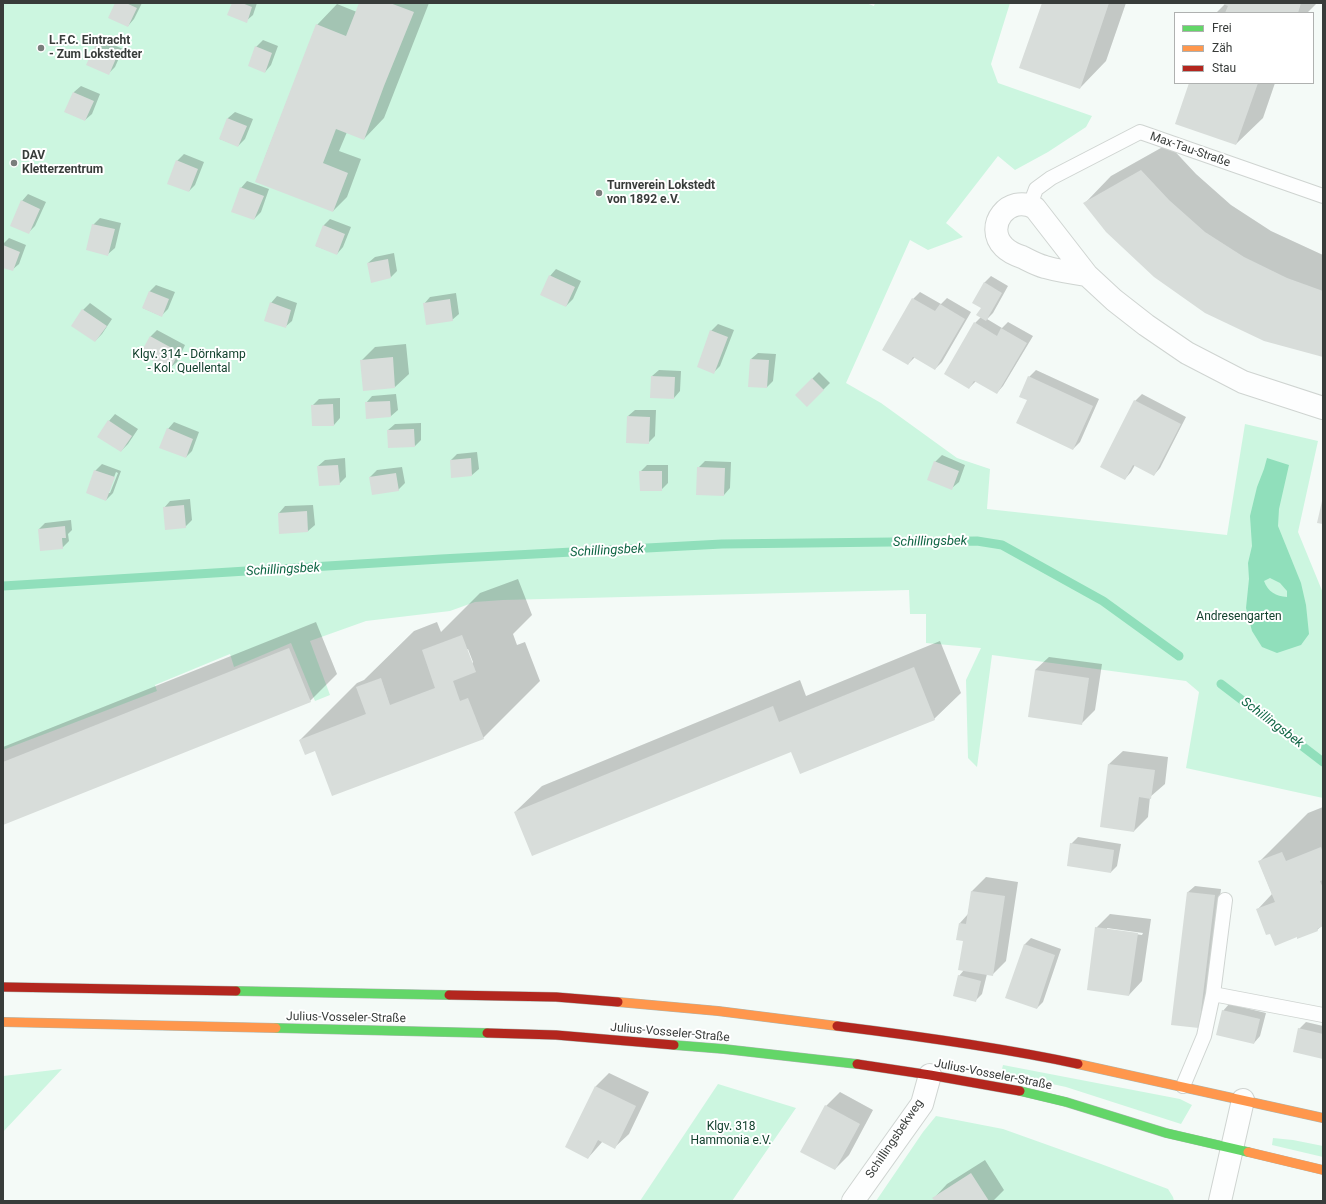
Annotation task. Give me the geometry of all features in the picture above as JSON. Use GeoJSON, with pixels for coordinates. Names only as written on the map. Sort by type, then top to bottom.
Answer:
{"type":"FeatureCollection","features":[{"type":"Feature","properties":{"kind":"main road","name":"Julius-Vosseler-Straße"},"geometry":{"type":"LineString","coordinates":[[3,987],[572,998],[718,1011],[888,1032],[1032,1054],[1323,1118]]}},
{"type":"Feature","properties":{"kind":"main road","name":"Julius-Vosseler-Straße"},"geometry":{"type":"LineString","coordinates":[[3,1022],[556,1035],[732,1050],[851,1063],[1009,1089],[1066,1102],[1166,1133],[1323,1170]]}},
{"type":"Feature","properties":{"kind":"street"},"geometry":{"type":"LineString","coordinates":[[1087,275],[1062,272],[1044,267],[1003,247],[996,231],[998,221],[1003,213],[1014,205],[1024,204],[1035,208],[1087,275],[1114,300],[1146,325],[1187,353],[1243,382],[1323,408]]}},
{"type":"Feature","properties":{"kind":"street","name":"Schillingsbekweg"},"geometry":{"type":"LineString","coordinates":[[853,1201],[922,1104],[930,1075]]}},
{"type":"Feature","properties":{"kind":"street"},"geometry":{"type":"LineString","coordinates":[[1220,1201],[1243,1100]]}},
{"type":"Feature","properties":{"kind":"lane","name":"Max-Tau-Straße"},"geometry":{"type":"LineString","coordinates":[[1030,205],[1036,189],[1050,178],[1140,132],[1323,196]]}},
{"type":"Feature","properties":{"kind":"lane"},"geometry":{"type":"LineString","coordinates":[[1183,1086],[1204,1036],[1213,994],[1224,900]]}},
{"type":"Feature","properties":{"kind":"lane"},"geometry":{"type":"LineString","coordinates":[[1213,994],[1323,1015]]}},
{"type":"Feature","properties":{"kind":"green space"},"geometry":{"type":"Polygon","coordinates":[[[3,3],[866,3],[874,6],[875,3],[1010,3],[991,64],[998,83],[1092,116],[1086,127],[1048,152],[1015,170],[998,156],[946,223],[963,237],[928,250],[910,240],[846,383],[881,403],[957,458],[990,469],[987,509],[1227,535],[1245,424],[1318,441],[1298,532],[1323,593],[1323,798],[1186,768],[1199,692],[1186,681],[992,655],[977,767],[968,758],[966,680],[981,648],[926,643],[926,614],[910,614],[909,590],[503,600],[475,602],[450,611],[366,621],[310,641],[330,695],[315,701],[291,643],[234,667],[230,654],[155,685],[157,691],[3,750],[3,3]]]}},
{"type":"Feature","properties":{"kind":"green space"},"geometry":{"type":"Polygon","coordinates":[[[1003,1065],[1180,1099],[1192,1105],[1181,1124],[1066,1087],[1001,1073],[1003,1065]]]}},
{"type":"Feature","properties":{"kind":"green space"},"geometry":{"type":"Polygon","coordinates":[[[62,1069],[3,1132],[3,1076],[62,1069]]]}},
{"type":"Feature","properties":{"kind":"green space","name":"Klgv. 318 Hammonia e.V."},"geometry":{"type":"Polygon","coordinates":[[[718,1084],[796,1108],[732,1201],[640,1201],[718,1084]]]}},
{"type":"Feature","properties":{"kind":"green space"},"geometry":{"type":"Polygon","coordinates":[[[936,1116],[1003,1129],[1101,1164],[1168,1189],[1174,1201],[876,1201],[923,1132],[936,1116]]]}},
{"type":"Feature","properties":{"kind":"green space"},"geometry":{"type":"Polygon","coordinates":[[[1273,1138],[1323,1146],[1323,1157],[1272,1145],[1273,1138]]]}},
{"type":"Feature","properties":{"kind":"shaded area"},"geometry":{"type":"Polygon","coordinates":[[[1267,458],[1289,465],[1279,509],[1278,526],[1301,583],[1306,605],[1309,634],[1301,645],[1277,653],[1262,647],[1252,631],[1246,608],[1249,579],[1248,563],[1252,546],[1250,516],[1257,487],[1267,458]],[[1270,578],[1264,581],[1270,591],[1279,596],[1287,597],[1287,591],[1280,583],[1270,578]]]}},
{"type":"Feature","properties":{"kind":"building"},"geometry":{"type":"Polygon","coordinates":[[[115,3],[126,3],[137,8],[128,27],[108,18],[115,3]]]}},
{"type":"Feature","properties":{"kind":"building"},"geometry":{"type":"Polygon","coordinates":[[[232,3],[242,3],[252,7],[247,23],[227,15],[232,3]]]}},
{"type":"Feature","properties":{"kind":"building"},"geometry":{"type":"Polygon","coordinates":[[[359,3],[390,3],[414,12],[364,140],[336,129],[323,163],[348,173],[333,212],[255,182],[316,24],[346,36],[359,3]]]}},
{"type":"Feature","properties":{"kind":"building"},"geometry":{"type":"Polygon","coordinates":[[[1042,3],[1109,3],[1080,89],[1019,68],[1042,3]]]}},
{"type":"Feature","properties":{"kind":"building"},"geometry":{"type":"Polygon","coordinates":[[[1221,3],[1301,3],[1298,12],[1225,12],[1228,6],[1221,3]]]}},
{"type":"Feature","properties":{"kind":"building"},"geometry":{"type":"Polygon","coordinates":[[[95,46],[117,56],[109,75],[86,65],[95,46]]]}},
{"type":"Feature","properties":{"kind":"building"},"geometry":{"type":"Polygon","coordinates":[[[255,46],[272,53],[265,73],[248,66],[255,46]]]}},
{"type":"Feature","properties":{"kind":"building"},"geometry":{"type":"Polygon","coordinates":[[[1189,84],[1258,84],[1236,145],[1175,124],[1189,84]]]}},
{"type":"Feature","properties":{"kind":"building"},"geometry":{"type":"Polygon","coordinates":[[[73,92],[94,101],[85,121],[64,112],[73,92]]]}},
{"type":"Feature","properties":{"kind":"building"},"geometry":{"type":"Polygon","coordinates":[[[227,118],[247,126],[238,147],[219,139],[227,118]]]}},
{"type":"Feature","properties":{"kind":"building"},"geometry":{"type":"Polygon","coordinates":[[[176,160],[198,169],[189,192],[167,184],[176,160]]]}},
{"type":"Feature","properties":{"kind":"building"},"geometry":{"type":"Polygon","coordinates":[[[1141,170],[1169,200],[1205,232],[1244,257],[1287,278],[1323,291],[1323,357],[1264,341],[1205,313],[1154,277],[1106,232],[1083,203],[1141,170]]]}},
{"type":"Feature","properties":{"kind":"building"},"geometry":{"type":"Polygon","coordinates":[[[240,187],[264,196],[254,220],[231,212],[240,187]]]}},
{"type":"Feature","properties":{"kind":"building"},"geometry":{"type":"Polygon","coordinates":[[[21,200],[40,209],[29,234],[10,226],[21,200]]]}},
{"type":"Feature","properties":{"kind":"building"},"geometry":{"type":"Polygon","coordinates":[[[92,224],[115,229],[108,256],[86,250],[92,224]]]}},
{"type":"Feature","properties":{"kind":"building"},"geometry":{"type":"Polygon","coordinates":[[[323,225],[345,234],[337,255],[315,246],[323,225]]]}},
{"type":"Feature","properties":{"kind":"building"},"geometry":{"type":"Polygon","coordinates":[[[3,245],[20,252],[13,271],[3,268],[3,245]]]}},
{"type":"Feature","properties":{"kind":"building"},"geometry":{"type":"Polygon","coordinates":[[[388,259],[391,278],[371,283],[367,263],[388,259]]]}},
{"type":"Feature","properties":{"kind":"building"},"geometry":{"type":"Polygon","coordinates":[[[549,275],[575,287],[566,307],[540,295],[549,275]]]}},
{"type":"Feature","properties":{"kind":"building"},"geometry":{"type":"Polygon","coordinates":[[[984,282],[1002,293],[986,321],[976,315],[981,308],[972,303],[984,282]]]}},
{"type":"Feature","properties":{"kind":"building"},"geometry":{"type":"Polygon","coordinates":[[[149,291],[169,299],[162,317],[142,308],[149,291]]]}},
{"type":"Feature","properties":{"kind":"building"},"geometry":{"type":"Polygon","coordinates":[[[912,298],[935,311],[940,304],[965,319],[935,370],[913,357],[908,365],[882,350],[912,298]]]}},
{"type":"Feature","properties":{"kind":"building"},"geometry":{"type":"Polygon","coordinates":[[[450,299],[453,321],[426,325],[423,303],[450,299]]]}},
{"type":"Feature","properties":{"kind":"building"},"geometry":{"type":"Polygon","coordinates":[[[270,302],[291,310],[286,328],[264,321],[270,302]]]}},
{"type":"Feature","properties":{"kind":"building"},"geometry":{"type":"Polygon","coordinates":[[[82,309],[107,326],[95,342],[71,326],[82,309]]]}},
{"type":"Feature","properties":{"kind":"building"},"geometry":{"type":"Polygon","coordinates":[[[974,322],[997,336],[1001,328],[1027,343],[997,394],[974,381],[969,389],[944,374],[974,322]]]}},
{"type":"Feature","properties":{"kind":"building"},"geometry":{"type":"Polygon","coordinates":[[[710,330],[728,337],[714,374],[697,367],[710,330]]]}},
{"type":"Feature","properties":{"kind":"building"},"geometry":{"type":"Polygon","coordinates":[[[150,336],[179,352],[170,370],[140,354],[150,336]]]}},
{"type":"Feature","properties":{"kind":"building"},"geometry":{"type":"Polygon","coordinates":[[[393,357],[395,388],[363,391],[360,360],[393,357]]]}},
{"type":"Feature","properties":{"kind":"building"},"geometry":{"type":"Polygon","coordinates":[[[750,359],[769,360],[767,388],[748,387],[750,359]]]}},
{"type":"Feature","properties":{"kind":"building"},"geometry":{"type":"Polygon","coordinates":[[[651,376],[675,377],[674,399],[650,398],[651,376]]]}},
{"type":"Feature","properties":{"kind":"building"},"geometry":{"type":"Polygon","coordinates":[[[1028,376],[1093,406],[1073,450],[1016,423],[1027,400],[1019,397],[1028,376]]]}},
{"type":"Feature","properties":{"kind":"building"},"geometry":{"type":"Polygon","coordinates":[[[812,378],[824,390],[807,407],[795,395],[812,378]]]}},
{"type":"Feature","properties":{"kind":"building"},"geometry":{"type":"Polygon","coordinates":[[[1134,400],[1181,424],[1154,476],[1133,465],[1125,480],[1100,467],[1134,400]]]}},
{"type":"Feature","properties":{"kind":"building"},"geometry":{"type":"Polygon","coordinates":[[[390,401],[391,417],[366,419],[365,402],[390,401]]]}},
{"type":"Feature","properties":{"kind":"building"},"geometry":{"type":"Polygon","coordinates":[[[333,404],[334,426],[312,426],[311,405],[333,404]]]}},
{"type":"Feature","properties":{"kind":"building"},"geometry":{"type":"Polygon","coordinates":[[[627,416],[650,417],[649,444],[626,443],[627,416]]]}},
{"type":"Feature","properties":{"kind":"building"},"geometry":{"type":"Polygon","coordinates":[[[108,420],[132,436],[121,452],[97,437],[108,420]]]}},
{"type":"Feature","properties":{"kind":"building"},"geometry":{"type":"Polygon","coordinates":[[[167,428],[193,439],[186,458],[159,448],[167,428]]]}},
{"type":"Feature","properties":{"kind":"building"},"geometry":{"type":"Polygon","coordinates":[[[414,429],[415,447],[388,448],[387,430],[414,429]]]}},
{"type":"Feature","properties":{"kind":"building"},"geometry":{"type":"Polygon","coordinates":[[[471,458],[472,476],[451,478],[450,460],[471,458]]]}},
{"type":"Feature","properties":{"kind":"building"},"geometry":{"type":"Polygon","coordinates":[[[934,461],[959,471],[952,490],[927,480],[934,461]]]}},
{"type":"Feature","properties":{"kind":"building"},"geometry":{"type":"Polygon","coordinates":[[[338,465],[340,485],[319,486],[317,466],[338,465]]]}},
{"type":"Feature","properties":{"kind":"building"},"geometry":{"type":"Polygon","coordinates":[[[697,467],[725,468],[724,496],[696,495],[697,467]]]}},
{"type":"Feature","properties":{"kind":"building"},"geometry":{"type":"Polygon","coordinates":[[[94,470],[115,477],[106,501],[86,493],[94,470]]]}},
{"type":"Feature","properties":{"kind":"building"},"geometry":{"type":"Polygon","coordinates":[[[639,471],[662,471],[662,491],[640,491],[639,471]]]}},
{"type":"Feature","properties":{"kind":"building"},"geometry":{"type":"Polygon","coordinates":[[[396,473],[399,491],[372,495],[369,477],[396,473]]]}},
{"type":"Feature","properties":{"kind":"building"},"geometry":{"type":"Polygon","coordinates":[[[1323,501],[1323,524],[1317,523],[1323,501]]]}},
{"type":"Feature","properties":{"kind":"building"},"geometry":{"type":"Polygon","coordinates":[[[184,505],[186,528],[165,530],[163,507],[184,505]]]}},
{"type":"Feature","properties":{"kind":"building"},"geometry":{"type":"Polygon","coordinates":[[[307,511],[308,532],[279,534],[278,513],[307,511]]]}},
{"type":"Feature","properties":{"kind":"building"},"geometry":{"type":"Polygon","coordinates":[[[65,526],[66,538],[62,538],[63,549],[40,551],[38,529],[65,526]]]}},
{"type":"Feature","properties":{"kind":"building"},"geometry":{"type":"Polygon","coordinates":[[[462,635],[476,672],[453,681],[460,701],[468,698],[484,739],[332,796],[315,751],[305,755],[299,740],[366,714],[356,687],[381,678],[390,705],[435,688],[422,650],[462,635]]]}},
{"type":"Feature","properties":{"kind":"building"},"geometry":{"type":"Polygon","coordinates":[[[289,648],[311,702],[3,825],[3,762],[289,648]]]}},
{"type":"Feature","properties":{"kind":"building"},"geometry":{"type":"Polygon","coordinates":[[[914,667],[935,720],[800,774],[791,752],[532,856],[514,812],[773,706],[779,722],[914,667]]]}},
{"type":"Feature","properties":{"kind":"building"},"geometry":{"type":"Polygon","coordinates":[[[1035,670],[1089,678],[1082,725],[1028,717],[1035,670]]]}},
{"type":"Feature","properties":{"kind":"building"},"geometry":{"type":"Polygon","coordinates":[[[1108,764],[1155,770],[1151,799],[1139,797],[1134,832],[1100,827],[1108,764]]]}},
{"type":"Feature","properties":{"kind":"building"},"geometry":{"type":"Polygon","coordinates":[[[1070,843],[1114,850],[1111,873],[1067,866],[1070,843]]]}},
{"type":"Feature","properties":{"kind":"building"},"geometry":{"type":"Polygon","coordinates":[[[1321,847],[1323,853],[1323,880],[1320,881],[1323,888],[1323,926],[1317,929],[1318,931],[1297,939],[1297,937],[1275,946],[1270,934],[1266,935],[1256,909],[1275,902],[1258,861],[1282,852],[1286,861],[1321,847]]]}},
{"type":"Feature","properties":{"kind":"building"},"geometry":{"type":"Polygon","coordinates":[[[971,891],[1005,896],[993,976],[958,970],[963,941],[956,940],[959,923],[966,924],[971,891]]]}},
{"type":"Feature","properties":{"kind":"building"},"geometry":{"type":"Polygon","coordinates":[[[1187,892],[1215,895],[1199,1028],[1171,1025],[1187,892]]]}},
{"type":"Feature","properties":{"kind":"building"},"geometry":{"type":"Polygon","coordinates":[[[1095,927],[1138,933],[1129,996],[1087,990],[1095,927]]]}},
{"type":"Feature","properties":{"kind":"building"},"geometry":{"type":"Polygon","coordinates":[[[1024,944],[1055,955],[1037,1009],[1005,998],[1024,944]]]}},
{"type":"Feature","properties":{"kind":"building"},"geometry":{"type":"Polygon","coordinates":[[[958,975],[981,981],[976,1002],[953,996],[958,975]]]}},
{"type":"Feature","properties":{"kind":"building"},"geometry":{"type":"Polygon","coordinates":[[[1222,1010],[1260,1019],[1254,1044],[1216,1035],[1222,1010]]]}},
{"type":"Feature","properties":{"kind":"building"},"geometry":{"type":"Polygon","coordinates":[[[1298,1028],[1323,1034],[1323,1059],[1293,1052],[1298,1028]]]}},
{"type":"Feature","properties":{"kind":"building"},"geometry":{"type":"Polygon","coordinates":[[[595,1086],[636,1106],[615,1149],[598,1140],[588,1159],[565,1147],[595,1086]]]}},
{"type":"Feature","properties":{"kind":"building"},"geometry":{"type":"Polygon","coordinates":[[[825,1105],[860,1124],[835,1170],[800,1152],[825,1105]]]}},
{"type":"Feature","properties":{"kind":"building"},"geometry":{"type":"Polygon","coordinates":[[[971,1173],[989,1201],[935,1201],[932,1198],[971,1173]]]}},
{"type":"Feature","properties":{"kind":"waterway","name":"Schillingsbek"},"geometry":{"type":"LineString","coordinates":[[3,586],[441,559],[722,544],[977,541],[1002,545],[1103,601],[1179,656]]}},
{"type":"Feature","properties":{"kind":"waterway","name":"Schillingsbek"},"geometry":{"type":"LineString","coordinates":[[1221,684],[1323,762]]}},
{"type":"Feature","properties":{"kind":"traffic: fast"},"geometry":{"type":"LineString","coordinates":[[236,991],[449,995]]}},
{"type":"Feature","properties":{"kind":"traffic: fast"},"geometry":{"type":"LineString","coordinates":[[276,1028],[487,1033]]}},
{"type":"Feature","properties":{"kind":"traffic: fast"},"geometry":{"type":"LineString","coordinates":[[674,1045],[857,1064]]}},
{"type":"Feature","properties":{"kind":"traffic: fast"},"geometry":{"type":"LineString","coordinates":[[1020,1091],[1066,1102],[1166,1133],[1248,1152]]}},
{"type":"Feature","properties":{"kind":"traffic: slow"},"geometry":{"type":"LineString","coordinates":[[618,1002],[718,1011],[837,1026]]}},
{"type":"Feature","properties":{"kind":"traffic: slow"},"geometry":{"type":"LineString","coordinates":[[3,1022],[276,1028]]}},
{"type":"Feature","properties":{"kind":"traffic: slow"},"geometry":{"type":"LineString","coordinates":[[1078,1064],[1323,1118]]}},
{"type":"Feature","properties":{"kind":"traffic: slow"},"geometry":{"type":"LineString","coordinates":[[1248,1152],[1323,1170]]}},
{"type":"Feature","properties":{"kind":"traffic: jam"},"geometry":{"type":"LineString","coordinates":[[3,987],[236,991]]}},
{"type":"Feature","properties":{"kind":"traffic: jam"},"geometry":{"type":"LineString","coordinates":[[449,995],[556,997],[618,1002]]}},
{"type":"Feature","properties":{"kind":"traffic: jam"},"geometry":{"type":"LineString","coordinates":[[837,1026],[958,1042],[1078,1064]]}},
{"type":"Feature","properties":{"kind":"traffic: jam"},"geometry":{"type":"LineString","coordinates":[[487,1033],[556,1035],[674,1045]]}},
{"type":"Feature","properties":{"kind":"traffic: jam"},"geometry":{"type":"LineString","coordinates":[[857,1064],[1020,1091]]}},
{"type":"Feature","properties":{"kind":"place","name":"L.F.C. Eintracht - Zum Lokstedter"},"geometry":{"type":"Point","coordinates":[41,48]}},
{"type":"Feature","properties":{"kind":"place","name":"DAV Kletterzentrum"},"geometry":{"type":"Point","coordinates":[14,163]}},
{"type":"Feature","properties":{"kind":"place","name":"Turnverein Lokstedt von 1892 e.V."},"geometry":{"type":"Point","coordinates":[599,193]}},
{"type":"Feature","properties":{"kind":"park label","name":"Klgv. 314 - Dörnkamp - Kol. Quellental"},"geometry":{"type":"Point","coordinates":[189,362]}},
{"type":"Feature","properties":{"kind":"park label","name":"Andresengarten"},"geometry":{"type":"Point","coordinates":[1239,617]}}]}
